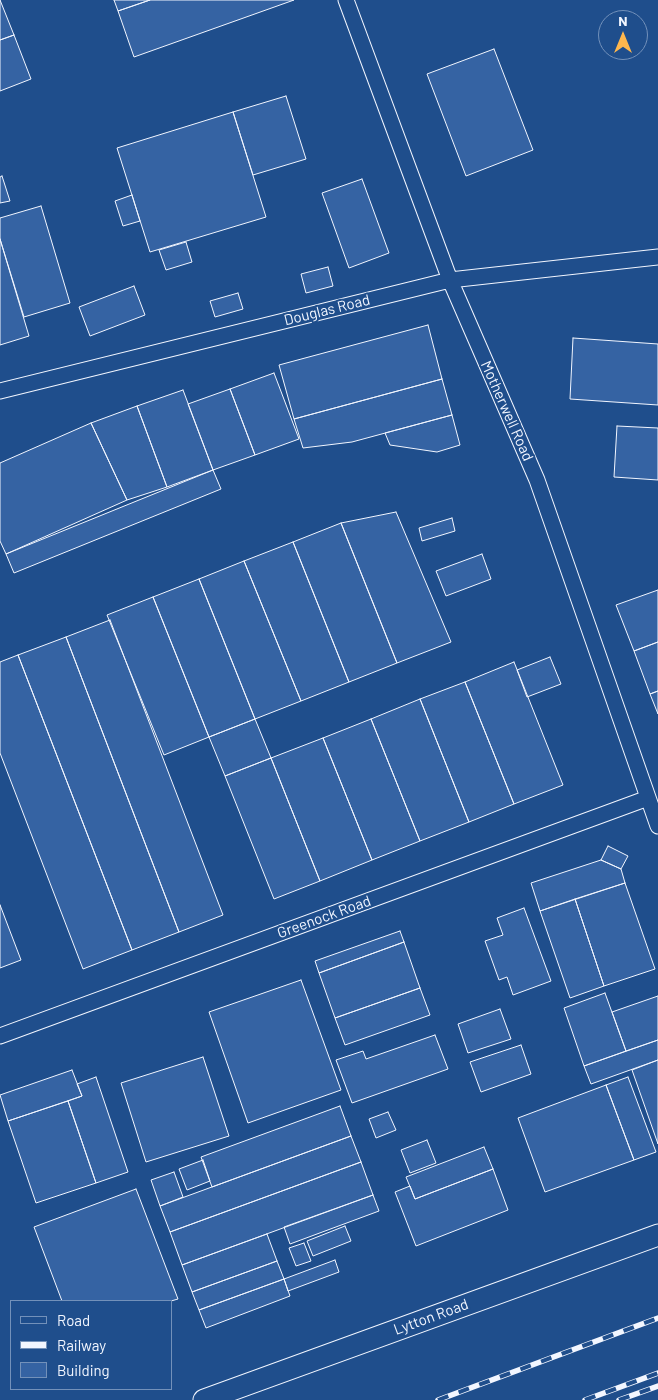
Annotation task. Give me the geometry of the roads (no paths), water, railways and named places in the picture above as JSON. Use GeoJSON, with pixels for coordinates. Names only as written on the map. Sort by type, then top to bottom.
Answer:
{"type":"FeatureCollection","features":[{"type":"Feature","properties":{"kind":"main road","name":"Lytton Road"},"geometry":{"type":"LineString","coordinates":[[204,1400],[658,1235]]}},
{"type":"Feature","properties":{"kind":"street","name":"Motherwell Road"},"geometry":{"type":"LineString","coordinates":[[346,0],[450,280],[537,480],[658,826]]}},
{"type":"Feature","properties":{"kind":"street","name":"Douglas Road"},"geometry":{"type":"LineString","coordinates":[[0,391],[450,280],[658,257]]}},
{"type":"Feature","properties":{"kind":"street","name":"Greenock Road"},"geometry":{"type":"LineString","coordinates":[[0,1036],[648,798]]}},
{"type":"Feature","properties":{"kind":"railway"},"geometry":{"type":"LineString","coordinates":[[438,1400],[658,1318]]}},
{"type":"Feature","properties":{"kind":"railway"},"geometry":{"type":"LineString","coordinates":[[585,1400],[658,1373]]}},
{"type":"Feature","properties":{"kind":"railway"},"geometry":{"type":"LineString","coordinates":[[619,1400],[658,1386]]}}]}
